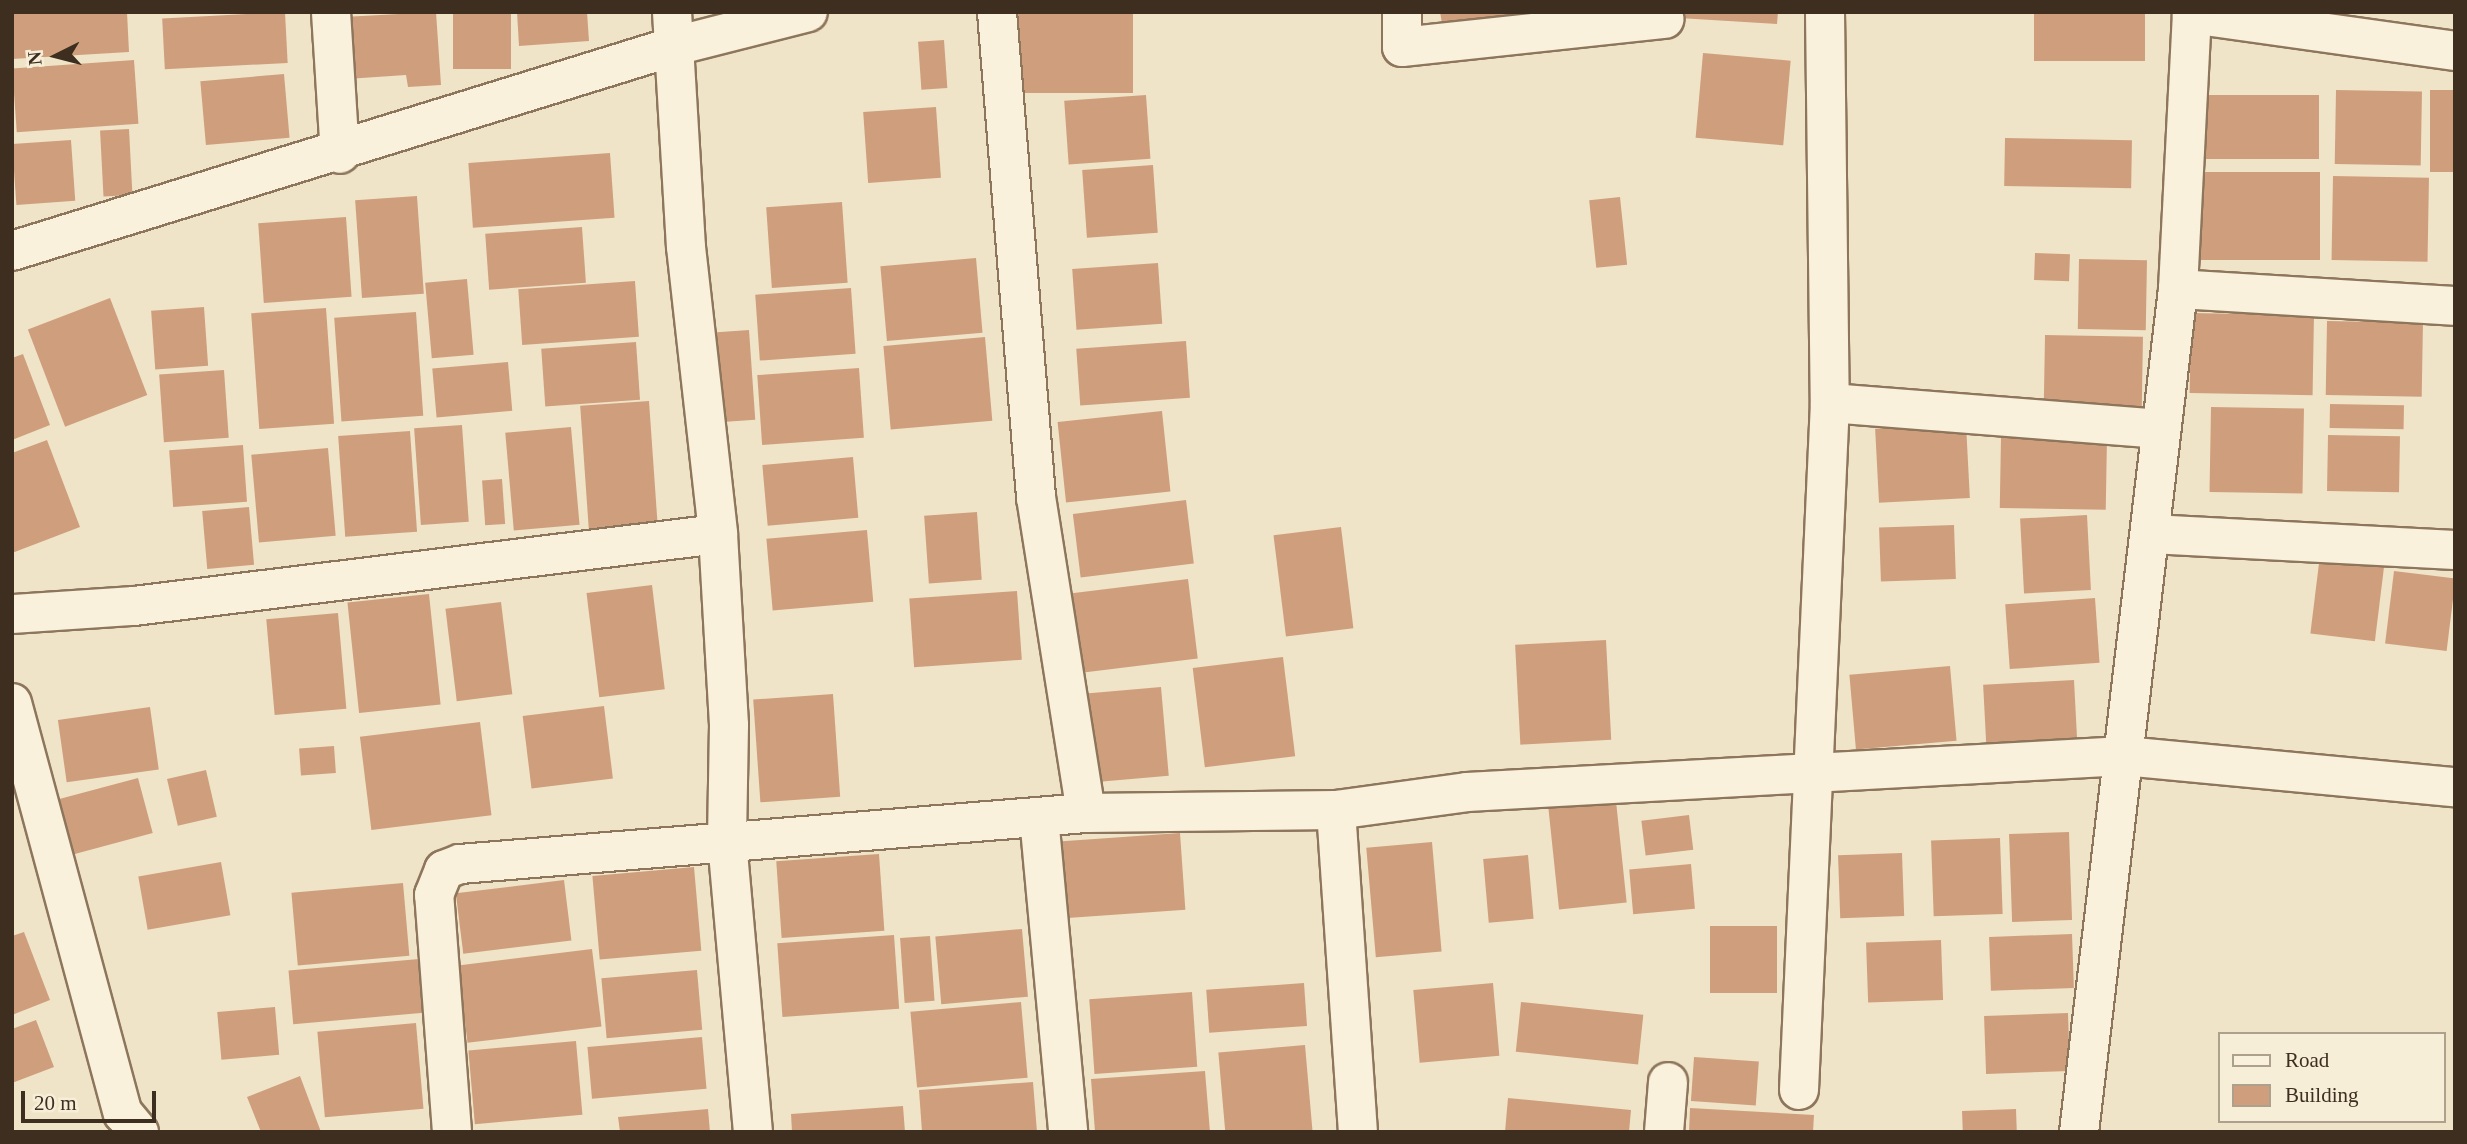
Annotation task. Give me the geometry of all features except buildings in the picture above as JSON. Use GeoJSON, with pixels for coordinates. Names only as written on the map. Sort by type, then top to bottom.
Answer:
{"type":"FeatureCollection","features":[{"type":"Feature","properties":{"kind":"street"},"geometry":{"type":"LineString","coordinates":[[331,12],[340,154]]}},
{"type":"Feature","properties":{"kind":"street"},"geometry":{"type":"LineString","coordinates":[[12,251],[340,154],[674,29],[808,12]]}},
{"type":"Feature","properties":{"kind":"street"},"geometry":{"type":"LineString","coordinates":[[998,12],[1036,497],[1086,813]]}},
{"type":"Feature","properties":{"kind":"street"},"geometry":{"type":"LineString","coordinates":[[1402,12],[1402,47],[1665,19]]}},
{"type":"Feature","properties":{"kind":"street"},"geometry":{"type":"LineString","coordinates":[[1799,1090],[1830,403],[1825,12]]}},
{"type":"Feature","properties":{"kind":"street"},"geometry":{"type":"LineString","coordinates":[[2079,1132],[2151,534],[2158,429],[2178,289],[2192,13],[2455,51]]}},
{"type":"Feature","properties":{"kind":"street"},"geometry":{"type":"LineString","coordinates":[[674,29],[686,247],[718,534],[729,725],[727,841],[753,1132]]}},
{"type":"Feature","properties":{"kind":"street"},"geometry":{"type":"LineString","coordinates":[[2178,289],[2455,306]]}},
{"type":"Feature","properties":{"kind":"street"},"geometry":{"type":"LineString","coordinates":[[1830,403],[2158,429]]}},
{"type":"Feature","properties":{"kind":"street"},"geometry":{"type":"LineString","coordinates":[[12,614],[134,606],[718,534]]}},
{"type":"Feature","properties":{"kind":"street"},"geometry":{"type":"LineString","coordinates":[[2151,534],[2455,550]]}},
{"type":"Feature","properties":{"kind":"street"},"geometry":{"type":"LineString","coordinates":[[12,703],[123,1113],[139,1132]]}},
{"type":"Feature","properties":{"kind":"street"},"geometry":{"type":"LineString","coordinates":[[452,1132],[434,895],[444,870],[727,841],[1086,813],[1336,810],[1466,792],[2124,757],[2455,788]]}},
{"type":"Feature","properties":{"kind":"street"},"geometry":{"type":"LineString","coordinates":[[1336,810],[1358,1132]]}},
{"type":"Feature","properties":{"kind":"street"},"geometry":{"type":"LineString","coordinates":[[1039,817],[1068,1132]]}},
{"type":"Feature","properties":{"kind":"street"},"geometry":{"type":"LineString","coordinates":[[1664,1132],[1668,1082]]}}]}
